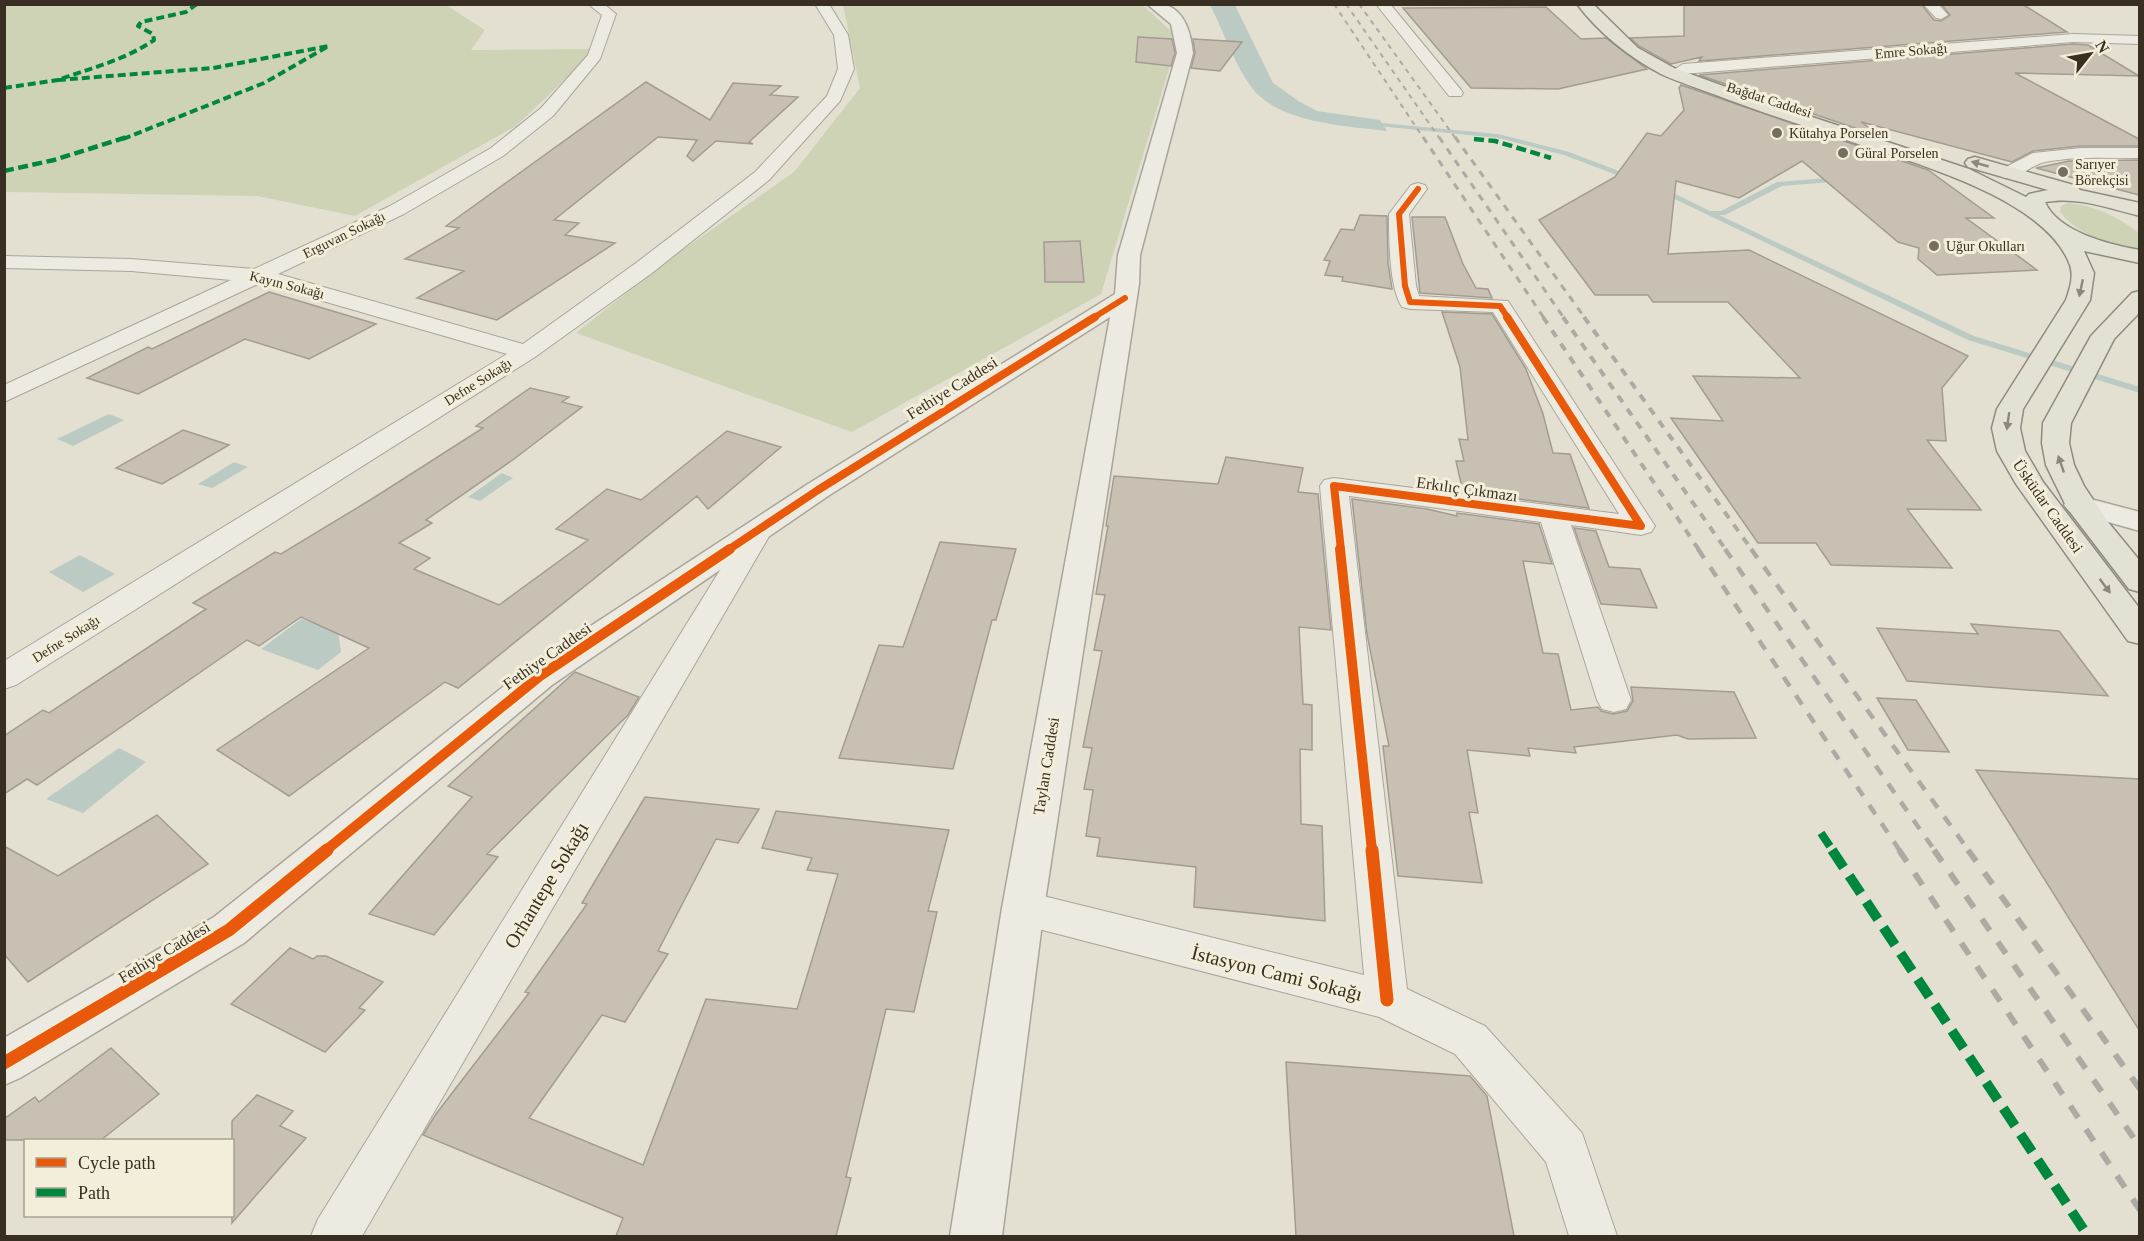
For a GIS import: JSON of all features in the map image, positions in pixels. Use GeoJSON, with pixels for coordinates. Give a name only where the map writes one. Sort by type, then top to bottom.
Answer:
{"type":"FeatureCollection","features":[{"type":"Feature","properties":{"kind":"main road","name":"Bağdat Caddesi"},"geometry":{"type":"LineString","coordinates":[[1584,4],[1632,51],[1668,71],[1761,106],[1962,173],[2015,199],[2046,221],[2089,246],[2139,257]]}},
{"type":"Feature","properties":{"kind":"main road","name":"Bağdat Caddesi"},"geometry":{"type":"LineString","coordinates":[[1599,4],[1647,48],[1683,69],[1736,90],[2096,198],[2139,220]]}},
{"type":"Feature","properties":{"kind":"main road","name":"Bağdat Caddesi"},"geometry":{"type":"LineString","coordinates":[[2034,370],[2078,300],[2083,271],[2075,253],[2034,204],[2036,198],[2052,195],[2096,198]]}},
{"type":"Feature","properties":{"kind":"main road"},"geometry":{"type":"LineString","coordinates":[[2096,198],[2139,210]]}},
{"type":"Feature","properties":{"kind":"main road","name":"Üsküdar Caddesi"},"geometry":{"type":"LineString","coordinates":[[2139,298],[2103,336],[2054,433],[2061,466],[2079,505],[2139,582]]}},
{"type":"Feature","properties":{"kind":"main road","name":"Üsküdar Caddesi"},"geometry":{"type":"LineString","coordinates":[[2034,370],[2010,409],[2006,428],[2011,451],[2030,484],[2139,633]]}},
{"type":"Feature","properties":{"kind":"street","name":"Erguvan Sokağı"},"geometry":{"type":"LineString","coordinates":[[4,394],[261,276],[397,210],[497,152],[547,112],[595,56],[609,14],[594,4]]}},
{"type":"Feature","properties":{"kind":"street","name":"Defne Sokağı"},"geometry":{"type":"LineString","coordinates":[[4,677],[526,352],[644,268],[762,176],[834,98],[846,69],[841,35],[822,4]]}},
{"type":"Feature","properties":{"kind":"street"},"geometry":{"type":"LineString","coordinates":[[1125,298],[1129,255],[1185,53],[1183,29],[1174,16],[1154,4]]}},
{"type":"Feature","properties":{"kind":"street"},"geometry":{"type":"LineString","coordinates":[[1382,4],[1455,93]]}},
{"type":"Feature","properties":{"kind":"street"},"geometry":{"type":"LineString","coordinates":[[1929,4],[1941,15]]}},
{"type":"Feature","properties":{"kind":"street","name":"Emre Sokağı"},"geometry":{"type":"LineString","coordinates":[[1683,69],[2073,38],[2139,40]]}},
{"type":"Feature","properties":{"kind":"street"},"geometry":{"type":"LineString","coordinates":[[2009,172],[2039,157],[2080,153],[2139,153]]}},
{"type":"Feature","properties":{"kind":"street","name":"Erkılıç Çıkmazı"},"geometry":{"type":"LineString","coordinates":[[1387,1000],[1334,486],[1641,526],[1500,306],[1410,302],[1402,263],[1399,214],[1418,189]]}},
{"type":"Feature","properties":{"kind":"street","name":"Kayın Sokağı"},"geometry":{"type":"LineString","coordinates":[[4,262],[131,265],[261,276],[526,352]]}},
{"type":"Feature","properties":{"kind":"street","name":"Fethiye Caddesi"},"geometry":{"type":"LineString","coordinates":[[4,1063],[229,930],[540,676],[757,533],[818,490],[1125,298]]}},
{"type":"Feature","properties":{"kind":"street","name":"Taylan Caddesi"},"geometry":{"type":"LineString","coordinates":[[976,1236],[1023,908],[1125,298]]}},
{"type":"Feature","properties":{"kind":"street"},"geometry":{"type":"LineString","coordinates":[[2079,505],[2139,522]]}},
{"type":"Feature","properties":{"kind":"street"},"geometry":{"type":"LineString","coordinates":[[1553,516],[1614,700]]}},
{"type":"Feature","properties":{"kind":"street","name":"Orhantepe Sokağı"},"geometry":{"type":"LineString","coordinates":[[335,1236],[757,533]]}},
{"type":"Feature","properties":{"kind":"street","name":"İstasyon Cami Sokağı"},"geometry":{"type":"LineString","coordinates":[[1023,908],[1387,1000],[1470,1040],[1565,1149],[1593,1236]]}},
{"type":"Feature","properties":{"kind":"green space"},"geometry":{"type":"Polygon","coordinates":[[[5,5],[446,5],[485,30],[471,50],[597,49],[516,126],[355,216],[257,196],[5,192],[5,5]]]}},
{"type":"Feature","properties":{"kind":"green space"},"geometry":{"type":"Polygon","coordinates":[[[843,5],[1138,5],[1144,6],[1172,32],[1175,49],[1101,294],[852,432],[576,333],[664,263],[794,172],[860,88],[843,5]]]}},
{"type":"Feature","properties":{"kind":"green space"},"geometry":{"type":"Polygon","coordinates":[[[2067,203],[2097,209],[2123,222],[2139,233],[2139,249],[2107,243],[2076,227],[2060,212],[2061,206],[2067,203]]]}},
{"type":"Feature","properties":{"kind":"shaded area"},"geometry":{"type":"Polygon","coordinates":[[[1210,5],[1235,5],[1273,83],[1317,111],[1380,120],[1387,131],[1315,121],[1279,109],[1264,100],[1252,88],[1240,69],[1210,5]]]}},
{"type":"Feature","properties":{"kind":"shaded area"},"geometry":{"type":"Polygon","coordinates":[[[109,414],[124,420],[73,446],[57,439],[109,414]]]}},
{"type":"Feature","properties":{"kind":"shaded area"},"geometry":{"type":"Polygon","coordinates":[[[234,462],[248,467],[212,488],[198,484],[234,462]]]}},
{"type":"Feature","properties":{"kind":"shaded area"},"geometry":{"type":"Polygon","coordinates":[[[502,473],[513,478],[480,501],[468,497],[502,473]]]}},
{"type":"Feature","properties":{"kind":"shaded area"},"geometry":{"type":"Polygon","coordinates":[[[80,555],[115,574],[83,592],[49,572],[80,555]]]}},
{"type":"Feature","properties":{"kind":"shaded area"},"geometry":{"type":"Polygon","coordinates":[[[301,619],[338,632],[341,652],[318,670],[261,649],[301,619]]]}},
{"type":"Feature","properties":{"kind":"shaded area"},"geometry":{"type":"Polygon","coordinates":[[[119,748],[146,762],[83,813],[46,799],[119,748]]]}},
{"type":"Feature","properties":{"kind":"building"},"geometry":{"type":"Polygon","coordinates":[[[1684,4],[1921,4],[1934,20],[1941,21],[1950,15],[1941,4],[2022,4],[2067,32],[1699,61],[1702,57],[1671,64],[1639,46],[1630,38],[1684,36],[1684,4]]]}},
{"type":"Feature","properties":{"kind":"building"},"geometry":{"type":"Polygon","coordinates":[[[1546,7],[1581,39],[1606,38],[1647,69],[1558,89],[1471,88],[1403,8],[1546,7]]]}},
{"type":"Feature","properties":{"kind":"building"},"geometry":{"type":"Polygon","coordinates":[[[1138,37],[1172,39],[1175,53],[1171,66],[1136,62],[1138,37]]]}},
{"type":"Feature","properties":{"kind":"building"},"geometry":{"type":"Polygon","coordinates":[[[1193,39],[1242,42],[1220,71],[1191,68],[1195,53],[1193,39]]]}},
{"type":"Feature","properties":{"kind":"building"},"geometry":{"type":"Polygon","coordinates":[[[2073,44],[2088,45],[2139,76],[2015,73],[2139,139],[2139,146],[2081,146],[2033,151],[2012,162],[1861,122],[1884,138],[1699,75],[2073,44]]]}},
{"type":"Feature","properties":{"kind":"building"},"geometry":{"type":"Polygon","coordinates":[[[646,82],[710,120],[733,83],[781,86],[770,95],[798,97],[749,142],[753,144],[716,141],[693,161],[687,156],[697,140],[658,137],[554,220],[579,223],[565,235],[615,243],[497,320],[417,298],[464,271],[405,259],[459,228],[446,226],[646,82]]]}},
{"type":"Feature","properties":{"kind":"building"},"geometry":{"type":"Polygon","coordinates":[[[1681,85],[1928,170],[1994,218],[1966,218],[2037,270],[1937,275],[1918,259],[1919,248],[1898,242],[1802,161],[1739,198],[1676,181],[1668,254],[1749,250],[1968,356],[1942,388],[1946,441],[1927,440],[1981,510],[1907,509],[1952,568],[1831,565],[1816,543],[1758,543],[1671,418],[1723,421],[1693,376],[1800,378],[1728,302],[1653,302],[1648,295],[1595,295],[1539,220],[1615,177],[1647,133],[1661,136],[1684,110],[1679,88],[1681,85]]]}},
{"type":"Feature","properties":{"kind":"building"},"geometry":{"type":"Polygon","coordinates":[[[2139,160],[2139,195],[2036,168],[2069,161],[2139,160]]]}},
{"type":"Feature","properties":{"kind":"building"},"geometry":{"type":"Polygon","coordinates":[[[1360,215],[1387,216],[1388,263],[1392,289],[1342,281],[1343,277],[1325,275],[1330,261],[1324,260],[1341,229],[1354,230],[1360,215]]]}},
{"type":"Feature","properties":{"kind":"building"},"geometry":{"type":"Polygon","coordinates":[[[1412,217],[1445,217],[1463,264],[1476,288],[1488,289],[1492,298],[1420,293],[1412,217]]]}},
{"type":"Feature","properties":{"kind":"building"},"geometry":{"type":"Polygon","coordinates":[[[1080,241],[1084,282],[1045,282],[1044,242],[1080,241]]]}},
{"type":"Feature","properties":{"kind":"building"},"geometry":{"type":"Polygon","coordinates":[[[269,292],[376,324],[309,359],[245,339],[138,394],[87,378],[148,347],[152,349],[269,292]]]}},
{"type":"Feature","properties":{"kind":"building"},"geometry":{"type":"Polygon","coordinates":[[[1442,312],[1492,314],[1526,369],[1543,414],[1553,453],[1570,454],[1589,508],[1463,492],[1456,461],[1464,461],[1459,439],[1468,440],[1460,367],[1442,312]]]}},
{"type":"Feature","properties":{"kind":"building"},"geometry":{"type":"Polygon","coordinates":[[[530,388],[569,397],[562,402],[582,407],[514,459],[426,520],[432,523],[399,543],[430,558],[414,569],[499,605],[588,540],[556,529],[607,489],[641,500],[727,431],[781,447],[708,509],[697,496],[458,688],[445,682],[289,796],[217,750],[369,648],[301,617],[259,646],[247,640],[37,785],[27,779],[4,794],[4,736],[43,710],[49,713],[206,609],[193,603],[275,552],[281,554],[483,428],[476,426],[530,388]]]}},
{"type":"Feature","properties":{"kind":"building"},"geometry":{"type":"Polygon","coordinates":[[[183,430],[229,445],[162,484],[116,468],[183,430]]]}},
{"type":"Feature","properties":{"kind":"building"},"geometry":{"type":"Polygon","coordinates":[[[1226,457],[1303,468],[1298,492],[1318,494],[1331,630],[1299,627],[1303,704],[1312,705],[1312,750],[1300,749],[1301,824],[1322,826],[1325,921],[1194,907],[1196,867],[1097,856],[1100,838],[1086,836],[1093,790],[1084,789],[1092,748],[1083,747],[1102,651],[1094,650],[1105,595],[1096,594],[1114,476],[1218,484],[1226,457]]]}},
{"type":"Feature","properties":{"kind":"building"},"geometry":{"type":"Polygon","coordinates":[[[1352,499],[1427,509],[1457,516],[1457,513],[1539,524],[1552,564],[1523,561],[1543,653],[1558,654],[1571,710],[1598,707],[1601,711],[1613,714],[1627,711],[1633,701],[1631,687],[1734,692],[1756,738],[1688,739],[1677,735],[1574,747],[1576,753],[1528,748],[1530,756],[1467,750],[1478,813],[1469,812],[1482,883],[1398,876],[1383,746],[1389,746],[1367,634],[1352,499]]]}},
{"type":"Feature","properties":{"kind":"building"},"geometry":{"type":"Polygon","coordinates":[[[1574,528],[1596,531],[1609,567],[1640,569],[1657,608],[1601,604],[1574,528]]]}},
{"type":"Feature","properties":{"kind":"building"},"geometry":{"type":"Polygon","coordinates":[[[940,542],[1016,549],[996,620],[992,620],[953,769],[839,758],[879,645],[903,647],[940,542]]]}},
{"type":"Feature","properties":{"kind":"building"},"geometry":{"type":"Polygon","coordinates":[[[1971,624],[2059,631],[2108,696],[1907,681],[1877,628],[1978,634],[1971,624]]]}},
{"type":"Feature","properties":{"kind":"building"},"geometry":{"type":"Polygon","coordinates":[[[575,672],[639,697],[628,715],[487,854],[498,857],[434,935],[369,914],[472,797],[448,786],[575,672]]]}},
{"type":"Feature","properties":{"kind":"building"},"geometry":{"type":"Polygon","coordinates":[[[1877,698],[1916,700],[1949,752],[1908,750],[1877,698]]]}},
{"type":"Feature","properties":{"kind":"building"},"geometry":{"type":"Polygon","coordinates":[[[1976,770],[2139,779],[2139,1030],[1976,770]]]}},
{"type":"Feature","properties":{"kind":"building"},"geometry":{"type":"Polygon","coordinates":[[[645,797],[759,809],[738,843],[716,839],[658,951],[668,954],[625,1022],[602,1015],[529,1118],[643,1165],[706,999],[797,1009],[838,874],[807,870],[812,858],[762,848],[776,811],[949,830],[928,911],[937,912],[914,1012],[886,1009],[846,1177],[851,1178],[836,1236],[616,1236],[623,1218],[423,1135],[436,1114],[529,993],[525,992],[587,904],[582,903],[645,797]]]}},
{"type":"Feature","properties":{"kind":"building"},"geometry":{"type":"Polygon","coordinates":[[[157,815],[208,864],[28,982],[4,954],[4,846],[58,876],[157,815]]]}},
{"type":"Feature","properties":{"kind":"building"},"geometry":{"type":"Polygon","coordinates":[[[290,948],[313,959],[317,956],[326,956],[383,982],[359,1008],[365,1010],[325,1052],[231,1004],[290,948]]]}},
{"type":"Feature","properties":{"kind":"building"},"geometry":{"type":"Polygon","coordinates":[[[111,1048],[159,1094],[102,1139],[4,1140],[4,1119],[35,1097],[39,1102],[111,1048]]]}},
{"type":"Feature","properties":{"kind":"building"},"geometry":{"type":"Polygon","coordinates":[[[1286,1062],[1470,1076],[1487,1096],[1514,1236],[1296,1236],[1286,1062]]]}},
{"type":"Feature","properties":{"kind":"building"},"geometry":{"type":"Polygon","coordinates":[[[257,1095],[293,1111],[280,1126],[306,1138],[232,1223],[232,1217],[234,1217],[234,1139],[232,1139],[232,1121],[257,1095]]]}},
{"type":"Feature","properties":{"kind":"waterway"},"geometry":{"type":"LineString","coordinates":[[1370,124],[1498,136],[1566,154],[1633,178]]}},
{"type":"Feature","properties":{"kind":"waterway"},"geometry":{"type":"LineString","coordinates":[[1709,213],[1722,213],[1780,184],[1841,179]]}},
{"type":"Feature","properties":{"kind":"waterway"},"geometry":{"type":"LineString","coordinates":[[1660,190],[1971,338],[2140,390]]}},
{"type":"Feature","properties":{"kind":"railway"},"geometry":{"type":"LineString","coordinates":[[1334,4],[1424,139]]}},
{"type":"Feature","properties":{"kind":"railway"},"geometry":{"type":"LineString","coordinates":[[1346,4],[1440,139]]}},
{"type":"Feature","properties":{"kind":"railway"},"geometry":{"type":"LineString","coordinates":[[1359,4],[1456,139]]}},
{"type":"Feature","properties":{"kind":"railway"},"geometry":{"type":"LineString","coordinates":[[1423,137],[1544,318]]}},
{"type":"Feature","properties":{"kind":"railway"},"geometry":{"type":"LineString","coordinates":[[1439,137],[1564,318]]}},
{"type":"Feature","properties":{"kind":"railway"},"geometry":{"type":"LineString","coordinates":[[1455,137],[1585,318]]}},
{"type":"Feature","properties":{"kind":"railway"},"geometry":{"type":"LineString","coordinates":[[1543,317],[1699,550]]}},
{"type":"Feature","properties":{"kind":"railway"},"geometry":{"type":"LineString","coordinates":[[1563,317],[1726,550]]}},
{"type":"Feature","properties":{"kind":"railway"},"geometry":{"type":"LineString","coordinates":[[1584,317],[1752,550]]}},
{"type":"Feature","properties":{"kind":"railway"},"geometry":{"type":"LineString","coordinates":[[1698,549],[1900,851]]}},
{"type":"Feature","properties":{"kind":"railway"},"geometry":{"type":"LineString","coordinates":[[1725,549],[1935,851]]}},
{"type":"Feature","properties":{"kind":"railway"},"geometry":{"type":"LineString","coordinates":[[1751,549],[1969,851]]}},
{"type":"Feature","properties":{"kind":"railway"},"geometry":{"type":"LineString","coordinates":[[1899,850],[2140,1210]]}},
{"type":"Feature","properties":{"kind":"railway"},"geometry":{"type":"LineString","coordinates":[[1934,850],[2140,1147]]}},
{"type":"Feature","properties":{"kind":"railway"},"geometry":{"type":"LineString","coordinates":[[1968,850],[2140,1089]]}},
{"type":"Feature","properties":{"kind":"marked path"},"geometry":{"type":"LineString","coordinates":[[197,4],[186,12],[141,22],[138,26],[153,34],[154,40],[143,47],[120,59],[58,80],[213,68],[329,46]]}},
{"type":"Feature","properties":{"kind":"marked path"},"geometry":{"type":"LineString","coordinates":[[4,171],[78,154],[149,129],[264,83],[296,67],[327,47]]}},
{"type":"Feature","properties":{"kind":"marked path"},"geometry":{"type":"LineString","coordinates":[[4,88],[58,80]]}},
{"type":"Feature","properties":{"kind":"marked path"},"geometry":{"type":"LineString","coordinates":[[1474,139],[1495,141],[1551,158]]}},
{"type":"Feature","properties":{"kind":"marked path"},"geometry":{"type":"LineString","coordinates":[[1821,833],[2088,1236]]}},
{"type":"Feature","properties":{"kind":"cycle path"},"geometry":{"type":"LineString","coordinates":[[1387,1000],[1334,486],[1641,526],[1500,306],[1410,302],[1405,286],[1399,214],[1418,189]]}},
{"type":"Feature","properties":{"kind":"cycle path"},"geometry":{"type":"LineString","coordinates":[[4,1063],[229,930],[540,676],[818,490],[1125,298]]}},
{"type":"Feature","properties":{"kind":"place","name":"Kütahya Porselen"},"geometry":{"type":"Point","coordinates":[1777,133]}},
{"type":"Feature","properties":{"kind":"place","name":"Güral Porselen"},"geometry":{"type":"Point","coordinates":[1843,153]}},
{"type":"Feature","properties":{"kind":"place","name":"Sarıyer Börekçisi"},"geometry":{"type":"Point","coordinates":[2063,172]}},
{"type":"Feature","properties":{"kind":"place","name":"Uğur Okulları"},"geometry":{"type":"Point","coordinates":[1934,246]}}]}
